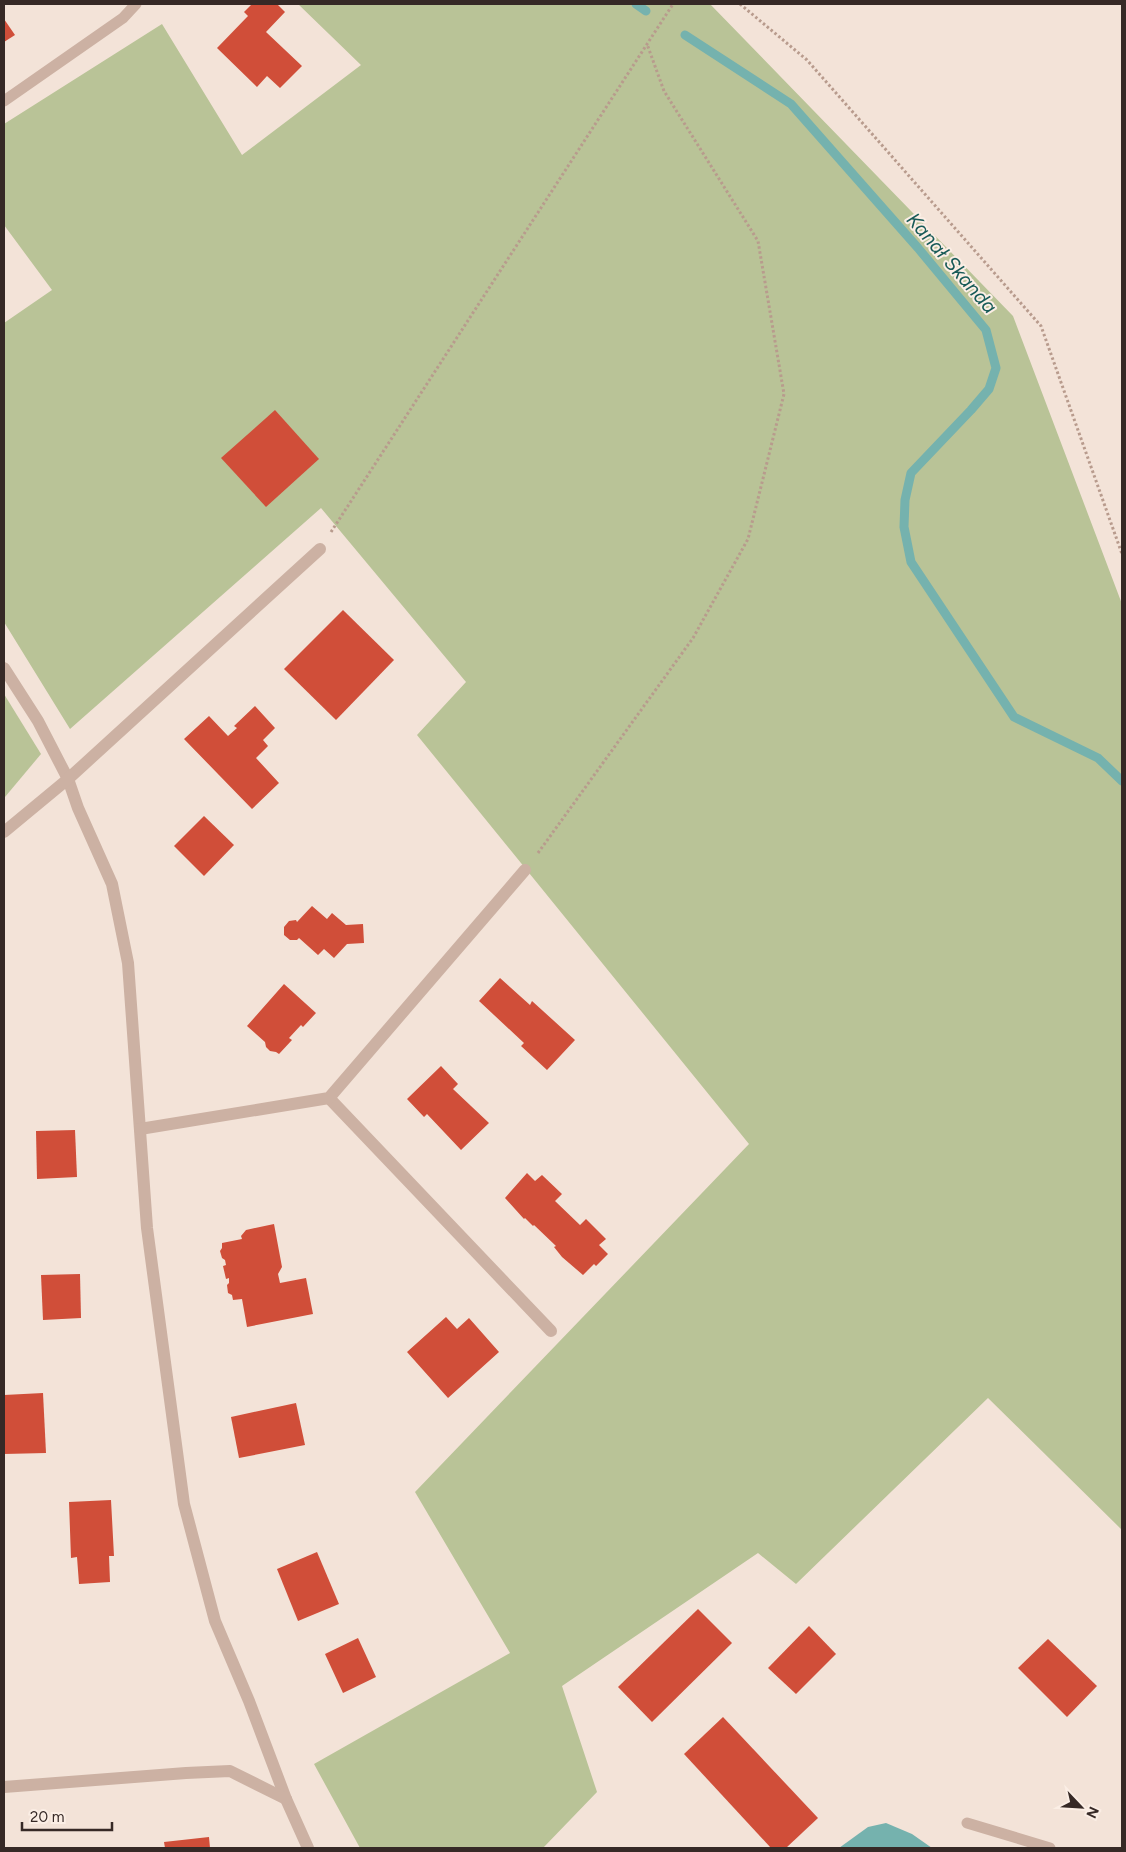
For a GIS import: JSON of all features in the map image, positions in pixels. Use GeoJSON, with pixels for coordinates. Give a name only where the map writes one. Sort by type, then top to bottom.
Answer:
{"type":"FeatureCollection","features":[{"type":"Feature","properties":{"kind":"street"},"geometry":{"type":"LineString","coordinates":[[4,832],[68,779],[320,549]]}},
{"type":"Feature","properties":{"kind":"street"},"geometry":{"type":"LineString","coordinates":[[4,668],[38,722],[68,779],[78,808],[112,884],[128,963],[147,1228],[184,1504],[215,1621],[249,1701],[286,1799],[308,1848]]}},
{"type":"Feature","properties":{"kind":"street"},"geometry":{"type":"LineString","coordinates":[[140,1128],[329,1098],[525,870]]}},
{"type":"Feature","properties":{"kind":"street"},"geometry":{"type":"LineString","coordinates":[[329,1098],[551,1331]]}},
{"type":"Feature","properties":{"kind":"street"},"geometry":{"type":"LineString","coordinates":[[4,1787],[230,1771],[286,1799]]}},
{"type":"Feature","properties":{"kind":"lane"},"geometry":{"type":"LineString","coordinates":[[4,100],[123,18],[136,4]]}},
{"type":"Feature","properties":{"kind":"lane"},"geometry":{"type":"LineString","coordinates":[[967,1823],[1050,1848]]}},
{"type":"Feature","properties":{"kind":"path"},"geometry":{"type":"LineString","coordinates":[[320,549],[673,4]]}},
{"type":"Feature","properties":{"kind":"path"},"geometry":{"type":"LineString","coordinates":[[740,4],[807,60],[1040,326],[1122,554]]}},
{"type":"Feature","properties":{"kind":"path"},"geometry":{"type":"LineString","coordinates":[[525,870],[692,638],[748,539],[784,394],[758,241],[664,91],[647,44]]}},
{"type":"Feature","properties":{"kind":"green space"},"geometry":{"type":"Polygon","coordinates":[[[298,4],[710,4],[1013,316],[1122,604],[1122,1530],[988,1398],[796,1584],[758,1553],[562,1686],[597,1792],[543,1848],[360,1848],[314,1764],[510,1653],[415,1492],[749,1144],[417,735],[466,682],[321,508],[70,729],[4,622],[4,323],[52,290],[4,225],[4,124],[162,24],[242,155],[361,65],[298,4]]]}},
{"type":"Feature","properties":{"kind":"green space"},"geometry":{"type":"Polygon","coordinates":[[[4,694],[41,754],[5,797],[4,796],[4,694]]]}},
{"type":"Feature","properties":{"kind":"water"},"geometry":{"type":"Polygon","coordinates":[[[886,1823],[912,1834],[932,1848],[839,1848],[868,1827],[886,1823]]]}},
{"type":"Feature","properties":{"kind":"building"},"geometry":{"type":"Polygon","coordinates":[[[252,4],[277,4],[285,12],[266,32],[302,66],[280,88],[267,76],[257,87],[217,48],[248,16],[244,12],[252,4]]]}},
{"type":"Feature","properties":{"kind":"building"},"geometry":{"type":"Polygon","coordinates":[[[4,19],[15,35],[4,42],[4,19]]]}},
{"type":"Feature","properties":{"kind":"building"},"geometry":{"type":"Polygon","coordinates":[[[275,410],[319,459],[266,507],[221,458],[275,410]]]}},
{"type":"Feature","properties":{"kind":"building"},"geometry":{"type":"Polygon","coordinates":[[[343,610],[394,660],[336,720],[284,669],[343,610]]]}},
{"type":"Feature","properties":{"kind":"building"},"geometry":{"type":"Polygon","coordinates":[[[255,706],[275,728],[263,740],[268,746],[256,758],[279,783],[252,809],[184,739],[209,716],[228,736],[237,728],[234,726],[255,706]]]}},
{"type":"Feature","properties":{"kind":"building"},"geometry":{"type":"Polygon","coordinates":[[[204,816],[234,845],[204,876],[174,846],[204,816]]]}},
{"type":"Feature","properties":{"kind":"building"},"geometry":{"type":"Polygon","coordinates":[[[312,906],[327,919],[332,913],[346,925],[363,924],[364,943],[347,944],[334,958],[324,949],[318,955],[299,938],[297,940],[290,940],[284,935],[284,927],[289,921],[296,920],[297,922],[312,906]]]}},
{"type":"Feature","properties":{"kind":"building"},"geometry":{"type":"Polygon","coordinates":[[[500,978],[530,1005],[532,1001],[575,1040],[547,1070],[521,1046],[524,1043],[479,1001],[500,978]]]}},
{"type":"Feature","properties":{"kind":"building"},"geometry":{"type":"Polygon","coordinates":[[[284,984],[316,1013],[289,1038],[292,1040],[279,1054],[270,1051],[266,1047],[265,1042],[247,1026],[284,984]]]}},
{"type":"Feature","properties":{"kind":"building"},"geometry":{"type":"Polygon","coordinates":[[[441,1066],[458,1084],[453,1089],[489,1123],[461,1150],[427,1114],[424,1117],[407,1099],[441,1066]]]}},
{"type":"Feature","properties":{"kind":"building"},"geometry":{"type":"Polygon","coordinates":[[[75,1130],[77,1177],[37,1179],[36,1131],[75,1130]]]}},
{"type":"Feature","properties":{"kind":"building"},"geometry":{"type":"Polygon","coordinates":[[[527,1173],[535,1181],[542,1175],[562,1194],[555,1201],[580,1225],[586,1219],[606,1239],[599,1245],[608,1254],[583,1275],[562,1257],[554,1247],[556,1246],[534,1225],[524,1219],[505,1198],[527,1173]]]}},
{"type":"Feature","properties":{"kind":"building"},"geometry":{"type":"Polygon","coordinates":[[[274,1224],[282,1267],[278,1274],[280,1283],[306,1278],[313,1314],[247,1327],[242,1299],[233,1300],[232,1295],[228,1293],[227,1285],[229,1278],[226,1279],[223,1266],[226,1265],[225,1260],[222,1258],[220,1251],[222,1243],[242,1239],[241,1236],[246,1230],[274,1224]]]}},
{"type":"Feature","properties":{"kind":"building"},"geometry":{"type":"Polygon","coordinates":[[[80,1274],[81,1318],[43,1320],[41,1275],[80,1274]]]}},
{"type":"Feature","properties":{"kind":"building"},"geometry":{"type":"Polygon","coordinates":[[[446,1317],[457,1329],[469,1318],[499,1352],[448,1398],[407,1352],[446,1317]]]}},
{"type":"Feature","properties":{"kind":"building"},"geometry":{"type":"Polygon","coordinates":[[[43,1393],[46,1453],[4,1454],[4,1395],[43,1393]]]}},
{"type":"Feature","properties":{"kind":"building"},"geometry":{"type":"Polygon","coordinates":[[[296,1403],[305,1445],[239,1458],[231,1417],[296,1403]]]}},
{"type":"Feature","properties":{"kind":"building"},"geometry":{"type":"Polygon","coordinates":[[[111,1500],[114,1556],[109,1556],[110,1582],[79,1584],[77,1557],[71,1558],[69,1502],[111,1500]]]}},
{"type":"Feature","properties":{"kind":"building"},"geometry":{"type":"Polygon","coordinates":[[[317,1552],[339,1604],[298,1621],[277,1569],[317,1552]]]}},
{"type":"Feature","properties":{"kind":"building"},"geometry":{"type":"Polygon","coordinates":[[[698,1609],[732,1643],[652,1722],[618,1687],[698,1609]]]}},
{"type":"Feature","properties":{"kind":"building"},"geometry":{"type":"Polygon","coordinates":[[[809,1626],[836,1654],[796,1694],[768,1668],[809,1626]]]}},
{"type":"Feature","properties":{"kind":"building"},"geometry":{"type":"Polygon","coordinates":[[[358,1638],[376,1677],[343,1693],[325,1654],[358,1638]]]}},
{"type":"Feature","properties":{"kind":"building"},"geometry":{"type":"Polygon","coordinates":[[[1048,1639],[1097,1686],[1067,1717],[1018,1668],[1048,1639]]]}},
{"type":"Feature","properties":{"kind":"building"},"geometry":{"type":"Polygon","coordinates":[[[723,1717],[818,1818],[786,1848],[771,1848],[684,1754],[723,1717]]]}},
{"type":"Feature","properties":{"kind":"building"},"geometry":{"type":"Polygon","coordinates":[[[209,1837],[210,1848],[165,1848],[164,1842],[209,1837]]]}},
{"type":"Feature","properties":{"kind":"waterway","name":"Kanał Skanda"},"geometry":{"type":"LineString","coordinates":[[636,4],[646,11]]}},
{"type":"Feature","properties":{"kind":"waterway","name":"Kanał Skanda"},"geometry":{"type":"LineString","coordinates":[[685,35],[791,104],[918,248],[986,330],[996,368],[989,389],[911,473],[905,500],[904,527],[911,562],[1014,717],[1098,758],[1122,781]]}}]}
